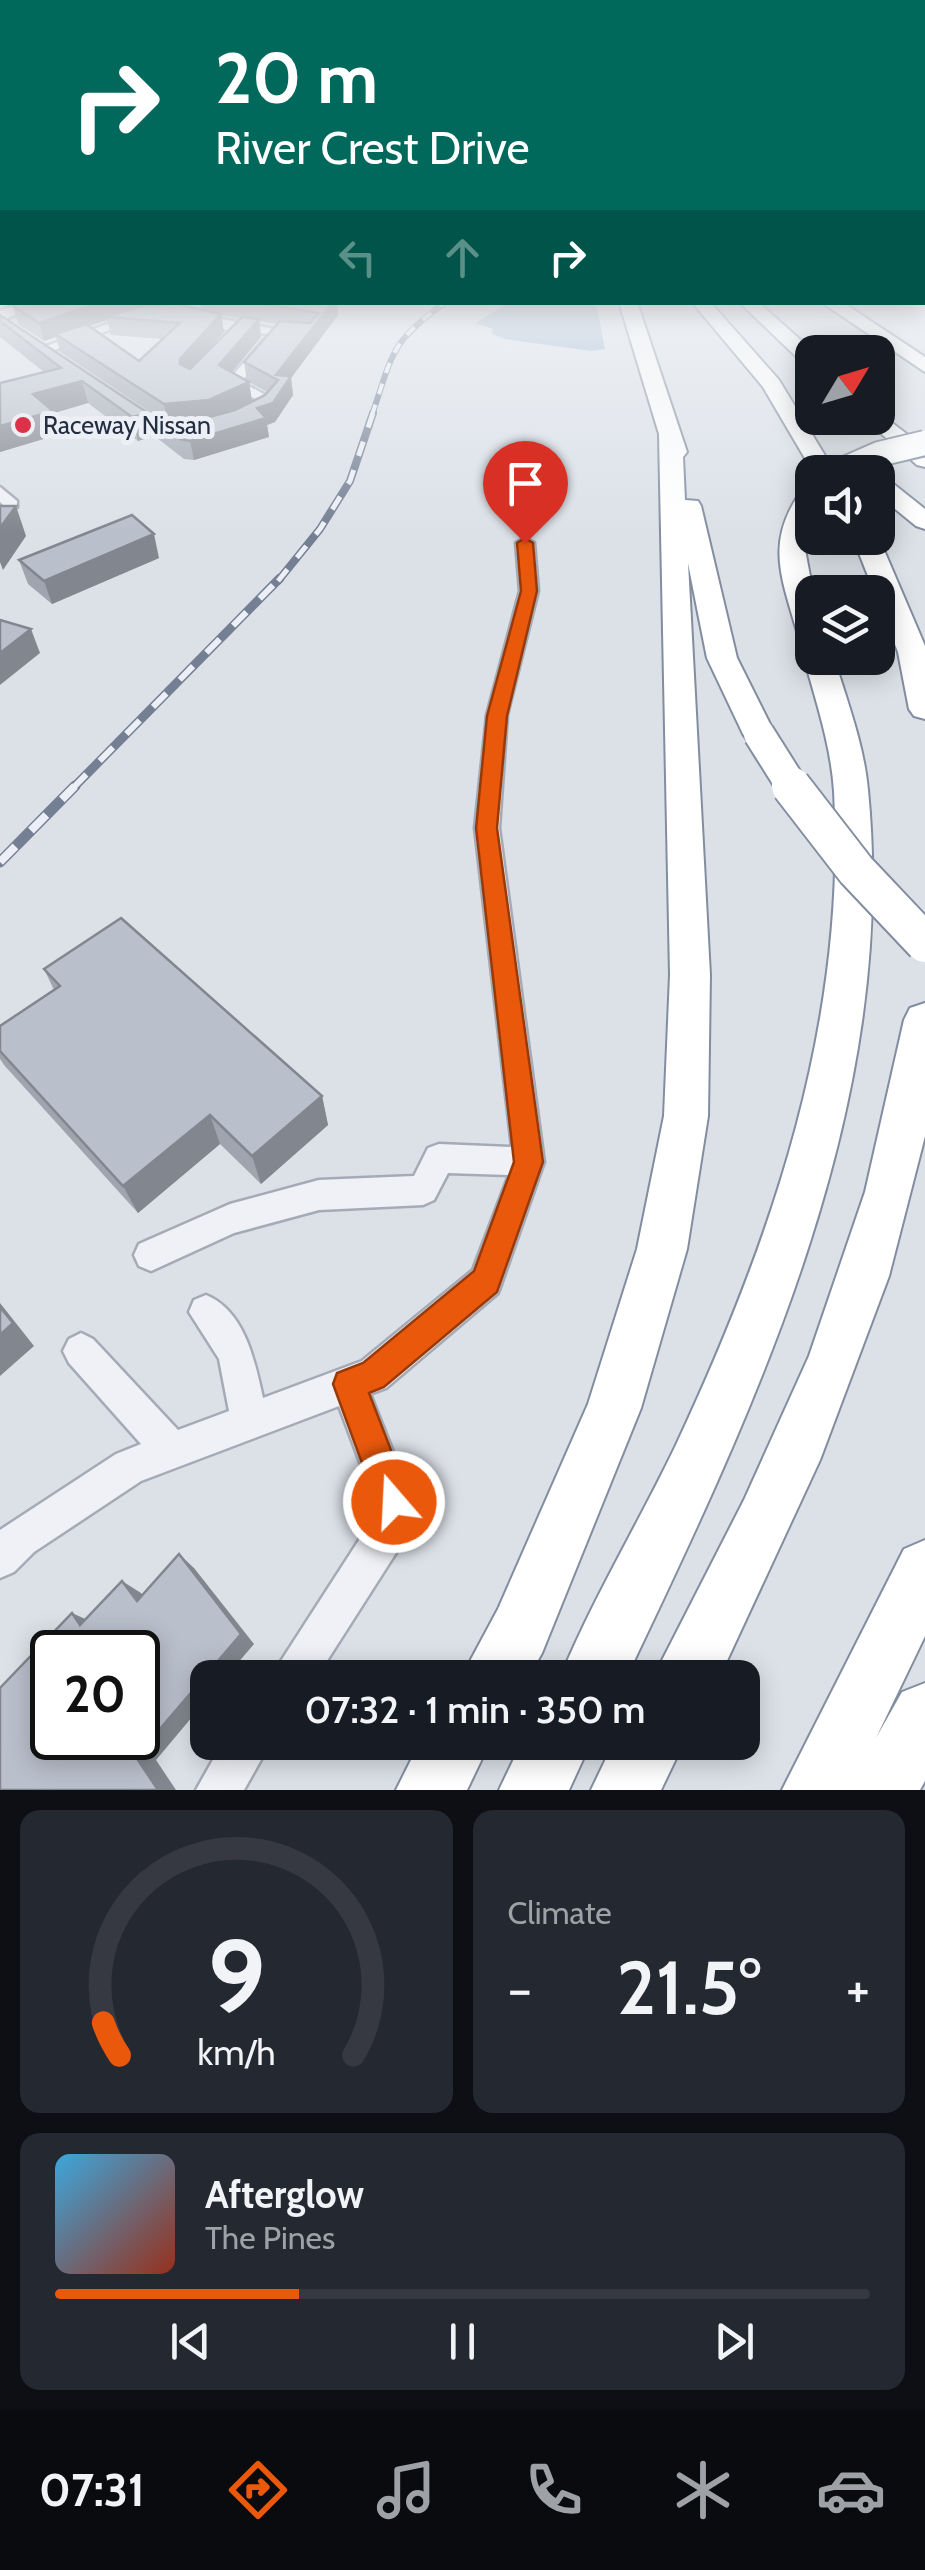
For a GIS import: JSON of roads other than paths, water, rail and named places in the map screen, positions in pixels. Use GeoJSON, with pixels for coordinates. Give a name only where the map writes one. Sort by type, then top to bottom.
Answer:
{"type":"FeatureCollection","features":[{"type":"Feature","properties":{"kind":"highway"},"geometry":{"type":"LineString","coordinates":[[650,367],[670,427],[722,658],[759,734],[807,811],[836,848],[925,943]]}},
{"type":"Feature","properties":{"kind":"highway"},"geometry":{"type":"LineString","coordinates":[[757,367],[847,455]]}},
{"type":"Feature","properties":{"kind":"highway"},"geometry":{"type":"LineString","coordinates":[[897,367],[925,386]]}},
{"type":"Feature","properties":{"kind":"highway"},"geometry":{"type":"LineString","coordinates":[[772,384],[811,455]]}},
{"type":"Feature","properties":{"kind":"highway"},"geometry":{"type":"LineString","coordinates":[[895,415],[925,430]]}},
{"type":"Feature","properties":{"kind":"highway"},"geometry":{"type":"LineString","coordinates":[[895,424],[925,460]]}},
{"type":"Feature","properties":{"kind":"highway"},"geometry":{"type":"LineString","coordinates":[[504,1660],[520,1631],[614,1408],[662,1249],[686,1116],[690,974],[670,427]]}},
{"type":"Feature","properties":{"kind":"highway"},"geometry":{"type":"LineString","coordinates":[[877,455],[925,443]]}},
{"type":"Feature","properties":{"kind":"highway"},"geometry":{"type":"LineString","coordinates":[[895,496],[925,522]]}},
{"type":"Feature","properties":{"kind":"highway"},"geometry":{"type":"LineString","coordinates":[[795,517],[790,562],[795,579]]}},
{"type":"Feature","properties":{"kind":"highway"},"geometry":{"type":"LineString","coordinates":[[873,555],[912,652],[925,709]]}},
{"type":"Feature","properties":{"kind":"highway"},"geometry":{"type":"LineString","coordinates":[[601,1660],[673,1515],[750,1337],[821,1124],[842,1015],[854,904],[850,786],[823,675]]}},
{"type":"Feature","properties":{"kind":"highway"},"geometry":{"type":"LineString","coordinates":[[695,1660],[740,1575],[809,1422],[856,1299],[898,1161],[925,1020]]}},
{"type":"Feature","properties":{"kind":"highway"},"geometry":{"type":"LineString","coordinates":[[816,1790],[925,1570]]}},
{"type":"Feature","properties":{"kind":"highway"},"geometry":{"type":"LineString","coordinates":[[884,1790],[925,1715]]}},
{"type":"Feature","properties":{"kind":"highway"},"geometry":{"type":"LineString","coordinates":[[430,1790],[447,1760]]}},
{"type":"Feature","properties":{"kind":"highway"},"geometry":{"type":"LineString","coordinates":[[532,1790],[548,1760]]}},
{"type":"Feature","properties":{"kind":"highway"},"geometry":{"type":"LineString","coordinates":[[625,1790],[641,1760]]}},
{"type":"Feature","properties":{"kind":"street"},"geometry":{"type":"LineString","coordinates":[[241,418],[259,412],[270,401],[232,382],[246,367]]}},
{"type":"Feature","properties":{"kind":"street"},"geometry":{"type":"LineString","coordinates":[[0,1558],[20,1538],[129,1467],[373,1376],[486,1281],[528,1162],[486,828],[497,716],[529,591],[525,543]]}},
{"type":"Feature","properties":{"kind":"street"},"geometry":{"type":"LineString","coordinates":[[151,1254],[230,1219],[319,1195],[424,1190],[439,1158],[528,1162]]}},
{"type":"Feature","properties":{"kind":"street"},"geometry":{"type":"LineString","coordinates":[[206,1312],[235,1352],[249,1421]]}},
{"type":"Feature","properties":{"kind":"street"},"geometry":{"type":"LineString","coordinates":[[81,1351],[171,1450]]}},
{"type":"Feature","properties":{"kind":"street"},"geometry":{"type":"LineString","coordinates":[[303,1660],[387,1531],[394,1502],[349,1384]]}},
{"type":"Feature","properties":{"kind":"street"},"geometry":{"type":"LineString","coordinates":[[218,1790],[237,1760]]}},
{"type":"Feature","properties":{"kind":"railway"},"geometry":{"type":"LineString","coordinates":[[372,415],[389,367]]}},
{"type":"Feature","properties":{"kind":"railway"},"geometry":{"type":"LineString","coordinates":[[278,581],[320,529],[350,481],[373,413]]}},
{"type":"Feature","properties":{"kind":"railway"},"geometry":{"type":"LineString","coordinates":[[73,788],[280,578]]}},
{"type":"Feature","properties":{"kind":"railway"},"geometry":{"type":"LineString","coordinates":[[0,862],[75,786]]}},
{"type":"Feature","properties":{"kind":"place","name":"Raceway Nissan"},"geometry":{"type":"Point","coordinates":[23,425]}}]}
